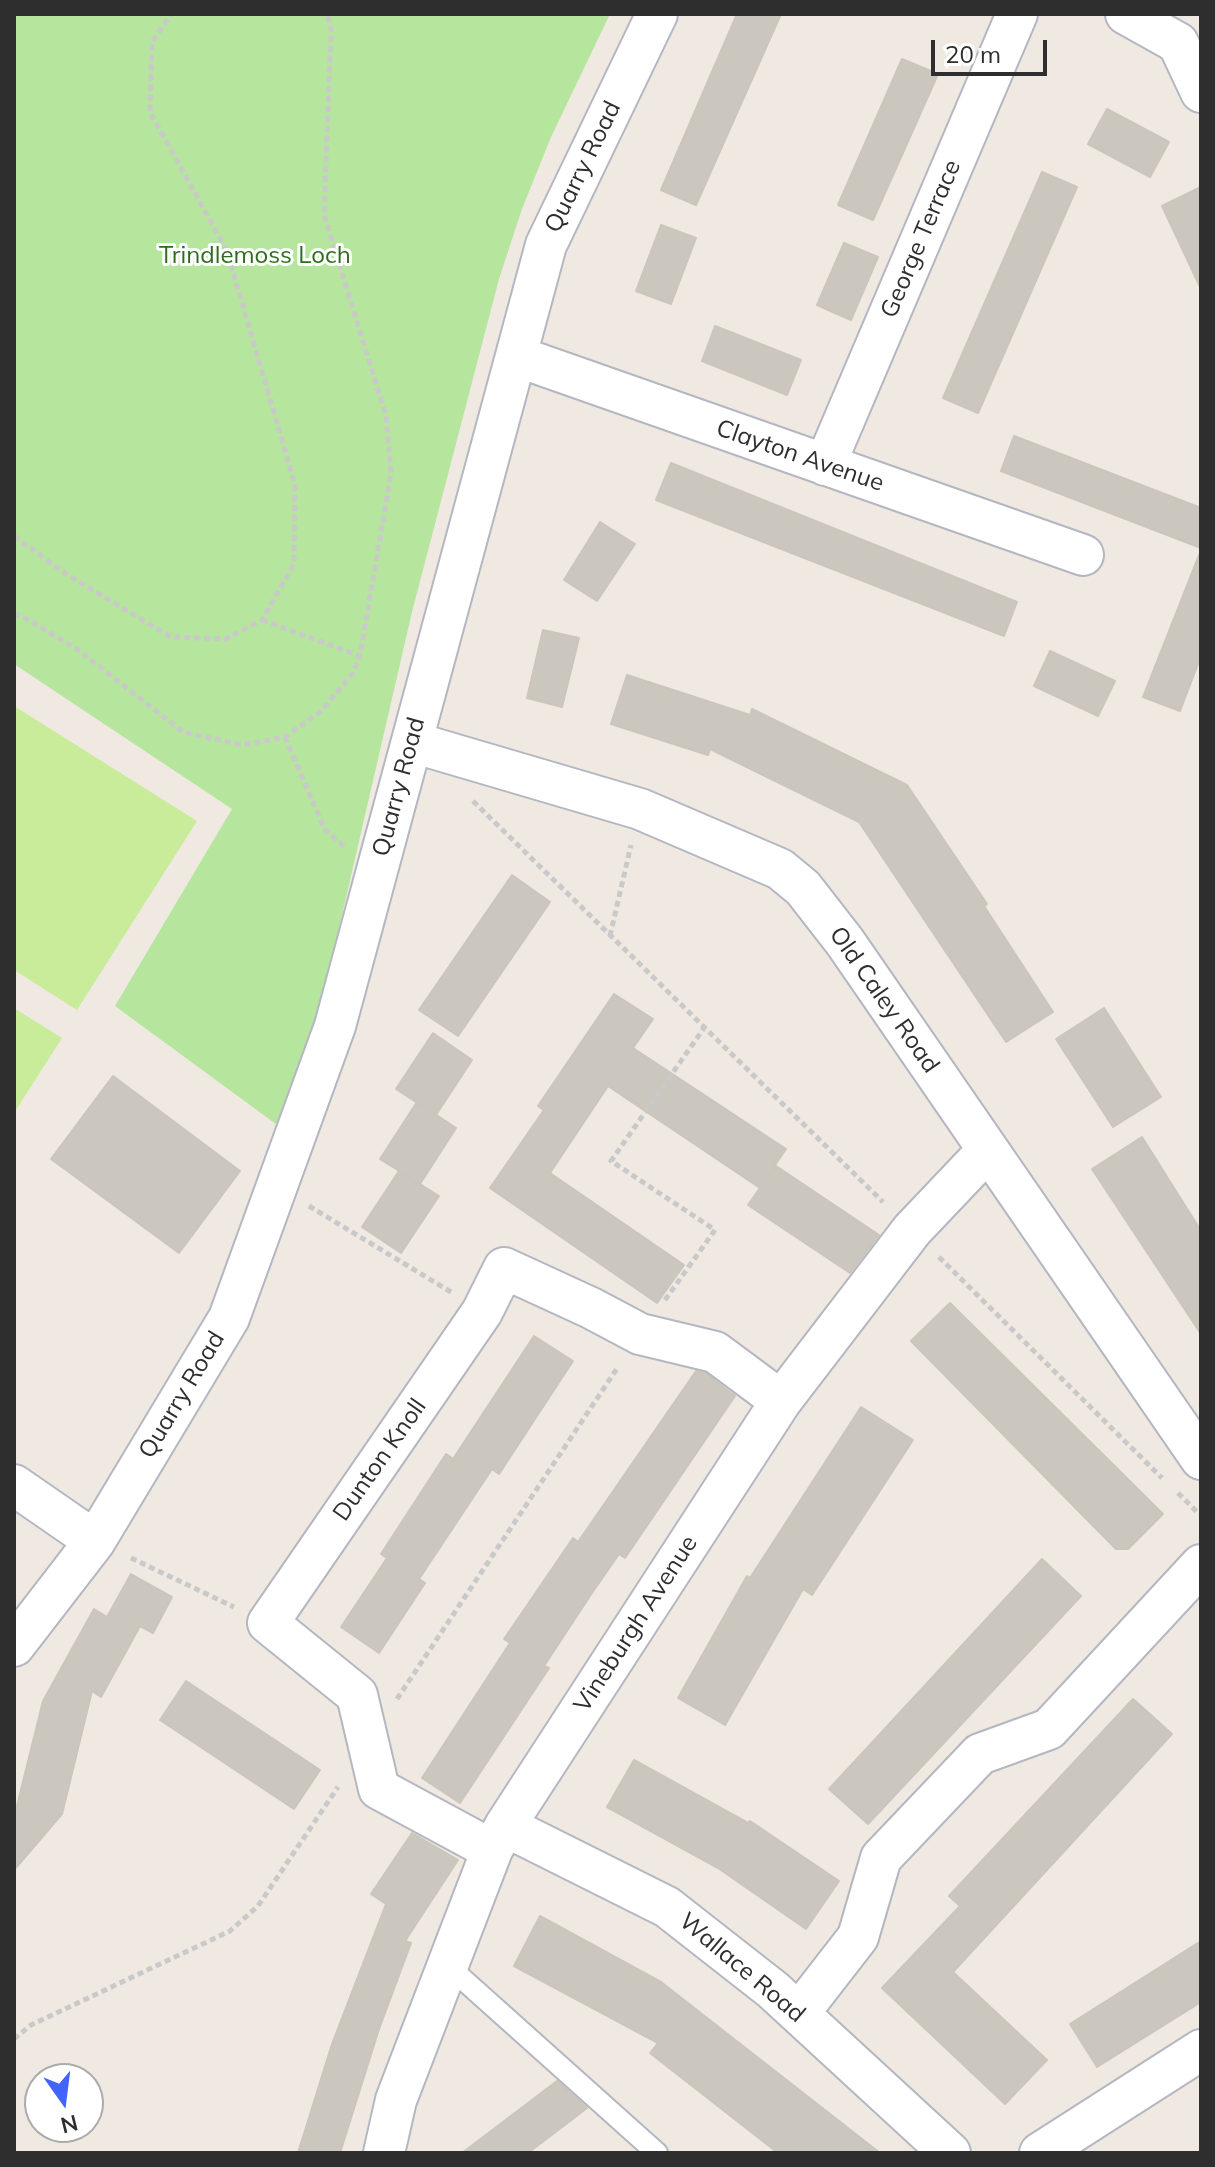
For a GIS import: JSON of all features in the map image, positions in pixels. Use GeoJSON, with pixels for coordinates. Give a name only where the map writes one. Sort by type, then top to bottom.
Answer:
{"type":"FeatureCollection","features":[{"type":"Feature","properties":{"kind":"street","name":"Quarry Road"},"geometry":{"type":"LineString","coordinates":[[14,1646],[95,1541],[229,1318],[335,1026],[546,245],[657,14]]}},
{"type":"Feature","properties":{"kind":"street","name":"George Terrace"},"geometry":{"type":"LineString","coordinates":[[825,465],[1017,14]]}},
{"type":"Feature","properties":{"kind":"street"},"geometry":{"type":"LineString","coordinates":[[1126,14],[1178,43],[1201,92]]}},
{"type":"Feature","properties":{"kind":"street","name":"Clayton Avenue"},"geometry":{"type":"LineString","coordinates":[[516,356],[1083,555]]}},
{"type":"Feature","properties":{"kind":"street","name":"Old Caley Road"},"geometry":{"type":"LineString","coordinates":[[412,742],[640,809],[780,869],[803,888],[845,942],[1201,1459]]}},
{"type":"Feature","properties":{"kind":"street","name":"Vineburgh Avenue"},"geometry":{"type":"LineString","coordinates":[[384,2153],[396,2100],[498,1838],[781,1401],[912,1230],[987,1151]]}},
{"type":"Feature","properties":{"kind":"street","name":"Dunton Knoll"},"geometry":{"type":"LineString","coordinates":[[268,1623],[482,1312],[504,1268],[640,1334],[715,1352],[781,1401]]}},
{"type":"Feature","properties":{"kind":"street"},"geometry":{"type":"LineString","coordinates":[[14,1485],[95,1541]]}},
{"type":"Feature","properties":{"kind":"street"},"geometry":{"type":"LineString","coordinates":[[799,2013],[858,1937],[881,1858],[980,1754],[1049,1729],[1201,1565]]}},
{"type":"Feature","properties":{"kind":"street"},"geometry":{"type":"LineString","coordinates":[[268,1623],[357,1695],[379,1789],[498,1838]]}},
{"type":"Feature","properties":{"kind":"street","name":"Wallace Road"},"geometry":{"type":"LineString","coordinates":[[498,1838],[667,1907],[773,1990],[950,2153]]}},
{"type":"Feature","properties":{"kind":"street"},"geometry":{"type":"LineString","coordinates":[[1040,2153],[1201,2050]]}},
{"type":"Feature","properties":{"kind":"lane"},"geometry":{"type":"LineString","coordinates":[[447,1965],[657,2153]]}},
{"type":"Feature","properties":{"kind":"path"},"geometry":{"type":"LineString","coordinates":[[14,536],[66,574],[171,637],[225,639],[262,620],[294,564],[295,485],[227,251],[150,112],[152,42],[171,14]]}},
{"type":"Feature","properties":{"kind":"path"},"geometry":{"type":"LineString","coordinates":[[14,615],[20,615],[77,649],[183,732],[242,745],[285,737],[320,712],[353,673],[360,656],[391,473],[386,416],[324,215],[331,29],[327,14]]}},
{"type":"Feature","properties":{"kind":"path"},"geometry":{"type":"LineString","coordinates":[[262,620],[360,656]]}},
{"type":"Feature","properties":{"kind":"path"},"geometry":{"type":"LineString","coordinates":[[285,737],[325,830],[343,846],[380,859]]}},
{"type":"Feature","properties":{"kind":"path"},"geometry":{"type":"LineString","coordinates":[[467,796],[1162,1478]]}},
{"type":"Feature","properties":{"kind":"path"},"geometry":{"type":"LineString","coordinates":[[610,936],[640,809]]}},
{"type":"Feature","properties":{"kind":"path"},"geometry":{"type":"LineString","coordinates":[[14,2039],[31,2025],[230,1931],[258,1906],[640,1334],[715,1230],[611,1161],[704,1028]]}},
{"type":"Feature","properties":{"kind":"path"},"geometry":{"type":"LineString","coordinates":[[277,1186],[482,1312]]}},
{"type":"Feature","properties":{"kind":"path"},"geometry":{"type":"LineString","coordinates":[[1174,1489],[1197,1512],[1201,1512]]}},
{"type":"Feature","properties":{"kind":"path"},"geometry":{"type":"LineString","coordinates":[[95,1541],[268,1623]]}},
{"type":"Feature","properties":{"kind":"green space","name":"Trindlemoss Loch"},"geometry":{"type":"Polygon","coordinates":[[[14,14],[610,14],[551,137],[522,209],[499,279],[412,612],[317,1023],[280,1127],[115,1006],[232,809],[14,664],[14,14]]]}},
{"type":"Feature","properties":{"kind":"green space"},"geometry":{"type":"Polygon","coordinates":[[[14,706],[197,821],[77,1010],[14,970],[14,706]]]}},
{"type":"Feature","properties":{"kind":"green space"},"geometry":{"type":"Polygon","coordinates":[[[14,1008],[62,1038],[14,1113],[14,1008]]]}},
{"type":"Feature","properties":{"kind":"building"},"geometry":{"type":"Polygon","coordinates":[[[737,14],[781,14],[696,205],[661,190],[737,14]]]}},
{"type":"Feature","properties":{"kind":"building"},"geometry":{"type":"Polygon","coordinates":[[[902,59],[938,74],[873,220],[838,205],[902,59]]]}},
{"type":"Feature","properties":{"kind":"building"},"geometry":{"type":"Polygon","coordinates":[[[1107,109],[1169,142],[1150,177],[1088,144],[1107,109]]]}},
{"type":"Feature","properties":{"kind":"building"},"geometry":{"type":"Polygon","coordinates":[[[1042,172],[1077,187],[978,413],[943,398],[1042,172]]]}},
{"type":"Feature","properties":{"kind":"building"},"geometry":{"type":"Polygon","coordinates":[[[1201,187],[1201,289],[1162,206],[1201,187]]]}},
{"type":"Feature","properties":{"kind":"building"},"geometry":{"type":"Polygon","coordinates":[[[661,225],[696,238],[671,304],[636,291],[661,225]]]}},
{"type":"Feature","properties":{"kind":"building"},"geometry":{"type":"Polygon","coordinates":[[[844,243],[878,257],[851,320],[817,305],[844,243]]]}},
{"type":"Feature","properties":{"kind":"building"},"geometry":{"type":"Polygon","coordinates":[[[715,326],[801,360],[787,395],[702,361],[715,326]]]}},
{"type":"Feature","properties":{"kind":"building"},"geometry":{"type":"Polygon","coordinates":[[[1014,436],[1201,508],[1201,548],[1001,471],[1014,436]]]}},
{"type":"Feature","properties":{"kind":"building"},"geometry":{"type":"Polygon","coordinates":[[[671,463],[1017,602],[1004,636],[656,500],[671,463]]]}},
{"type":"Feature","properties":{"kind":"building"},"geometry":{"type":"Polygon","coordinates":[[[600,522],[635,544],[597,601],[564,580],[600,522]]]}},
{"type":"Feature","properties":{"kind":"building"},"geometry":{"type":"Polygon","coordinates":[[[1199,555],[1201,656],[1180,711],[1143,697],[1199,555]]]}},
{"type":"Feature","properties":{"kind":"building"},"geometry":{"type":"Polygon","coordinates":[[[543,630],[579,638],[562,707],[527,698],[543,630]]]}},
{"type":"Feature","properties":{"kind":"building"},"geometry":{"type":"Polygon","coordinates":[[[1050,651],[1115,681],[1098,716],[1034,686],[1050,651]]]}},
{"type":"Feature","properties":{"kind":"building"},"geometry":{"type":"Polygon","coordinates":[[[627,675],[750,715],[752,709],[907,785],[987,904],[984,906],[1053,1012],[1006,1042],[859,822],[710,749],[708,755],[611,724],[627,675]]]}},
{"type":"Feature","properties":{"kind":"building"},"geometry":{"type":"Polygon","coordinates":[[[512,875],[550,902],[458,1036],[419,1010],[512,875]]]}},
{"type":"Feature","properties":{"kind":"building"},"geometry":{"type":"Polygon","coordinates":[[[614,994],[653,1019],[633,1048],[786,1149],[762,1184],[776,1166],[879,1235],[850,1273],[748,1205],[760,1188],[608,1086],[550,1173],[684,1265],[657,1303],[490,1188],[544,1110],[538,1106],[614,994]]]}},
{"type":"Feature","properties":{"kind":"building"},"geometry":{"type":"Polygon","coordinates":[[[1104,1008],[1161,1097],[1113,1127],[1056,1039],[1104,1008]]]}},
{"type":"Feature","properties":{"kind":"building"},"geometry":{"type":"Polygon","coordinates":[[[433,1033],[472,1060],[436,1115],[396,1089],[433,1033]]]}},
{"type":"Feature","properties":{"kind":"building"},"geometry":{"type":"Polygon","coordinates":[[[113,1076],[240,1171],[179,1253],[51,1159],[113,1076]]]}},
{"type":"Feature","properties":{"kind":"building"},"geometry":{"type":"Polygon","coordinates":[[[417,1102],[456,1128],[420,1184],[380,1159],[417,1102]]]}},
{"type":"Feature","properties":{"kind":"building"},"geometry":{"type":"Polygon","coordinates":[[[1142,1137],[1201,1231],[1201,1334],[1092,1169],[1142,1137]]]}},
{"type":"Feature","properties":{"kind":"building"},"geometry":{"type":"Polygon","coordinates":[[[399,1171],[439,1196],[401,1253],[362,1227],[399,1171]]]}},
{"type":"Feature","properties":{"kind":"building"},"geometry":{"type":"Polygon","coordinates":[[[950,1303],[1163,1514],[1128,1549],[1116,1549],[911,1341],[950,1303]]]}},
{"type":"Feature","properties":{"kind":"building"},"geometry":{"type":"Polygon","coordinates":[[[534,1336],[573,1361],[499,1474],[492,1469],[419,1579],[425,1583],[379,1653],[341,1627],[387,1558],[381,1554],[446,1454],[453,1459],[534,1336]]]}},
{"type":"Feature","properties":{"kind":"building"},"geometry":{"type":"Polygon","coordinates":[[[696,1371],[705,1373],[735,1396],[625,1558],[619,1554],[590,1596],[544,1666],[549,1668],[460,1803],[422,1778],[510,1643],[504,1639],[573,1538],[578,1542],[696,1371]]]}},
{"type":"Feature","properties":{"kind":"building"},"geometry":{"type":"Polygon","coordinates":[[[861,1407],[913,1440],[812,1595],[803,1589],[725,1725],[678,1698],[747,1576],[750,1578],[861,1407]]]}},
{"type":"Feature","properties":{"kind":"building"},"geometry":{"type":"Polygon","coordinates":[[[1042,1559],[1081,1596],[868,1824],[829,1789],[1042,1559]]]}},
{"type":"Feature","properties":{"kind":"building"},"geometry":{"type":"Polygon","coordinates":[[[131,1574],[172,1597],[153,1633],[140,1626],[101,1697],[92,1691],[62,1814],[14,1870],[14,1818],[43,1701],[94,1609],[107,1617],[131,1574]]]}},
{"type":"Feature","properties":{"kind":"building"},"geometry":{"type":"Polygon","coordinates":[[[186,1681],[320,1770],[294,1809],[160,1720],[186,1681]]]}},
{"type":"Feature","properties":{"kind":"building"},"geometry":{"type":"Polygon","coordinates":[[[1133,1699],[1172,1734],[953,1972],[1047,2060],[1005,2104],[882,1988],[960,1906],[949,1896],[1133,1699]]]}},
{"type":"Feature","properties":{"kind":"building"},"geometry":{"type":"Polygon","coordinates":[[[634,1760],[748,1823],[750,1821],[839,1881],[806,1929],[718,1868],[607,1807],[634,1760]]]}},
{"type":"Feature","properties":{"kind":"building"},"geometry":{"type":"Polygon","coordinates":[[[412,1833],[458,1860],[405,1941],[411,1943],[379,2029],[340,2153],[298,2153],[332,2044],[386,1904],[371,1894],[412,1833]]]}},
{"type":"Feature","properties":{"kind":"building"},"geometry":{"type":"Polygon","coordinates":[[[540,1916],[661,1982],[880,2153],[778,2153],[650,2053],[658,2043],[514,1966],[540,1916]]]}},
{"type":"Feature","properties":{"kind":"building"},"geometry":{"type":"Polygon","coordinates":[[[1201,1941],[1201,2002],[1097,2067],[1070,2024],[1201,1941]]]}},
{"type":"Feature","properties":{"kind":"building"},"geometry":{"type":"Polygon","coordinates":[[[557,2081],[587,2108],[528,2153],[462,2153],[557,2081]]]}}]}
